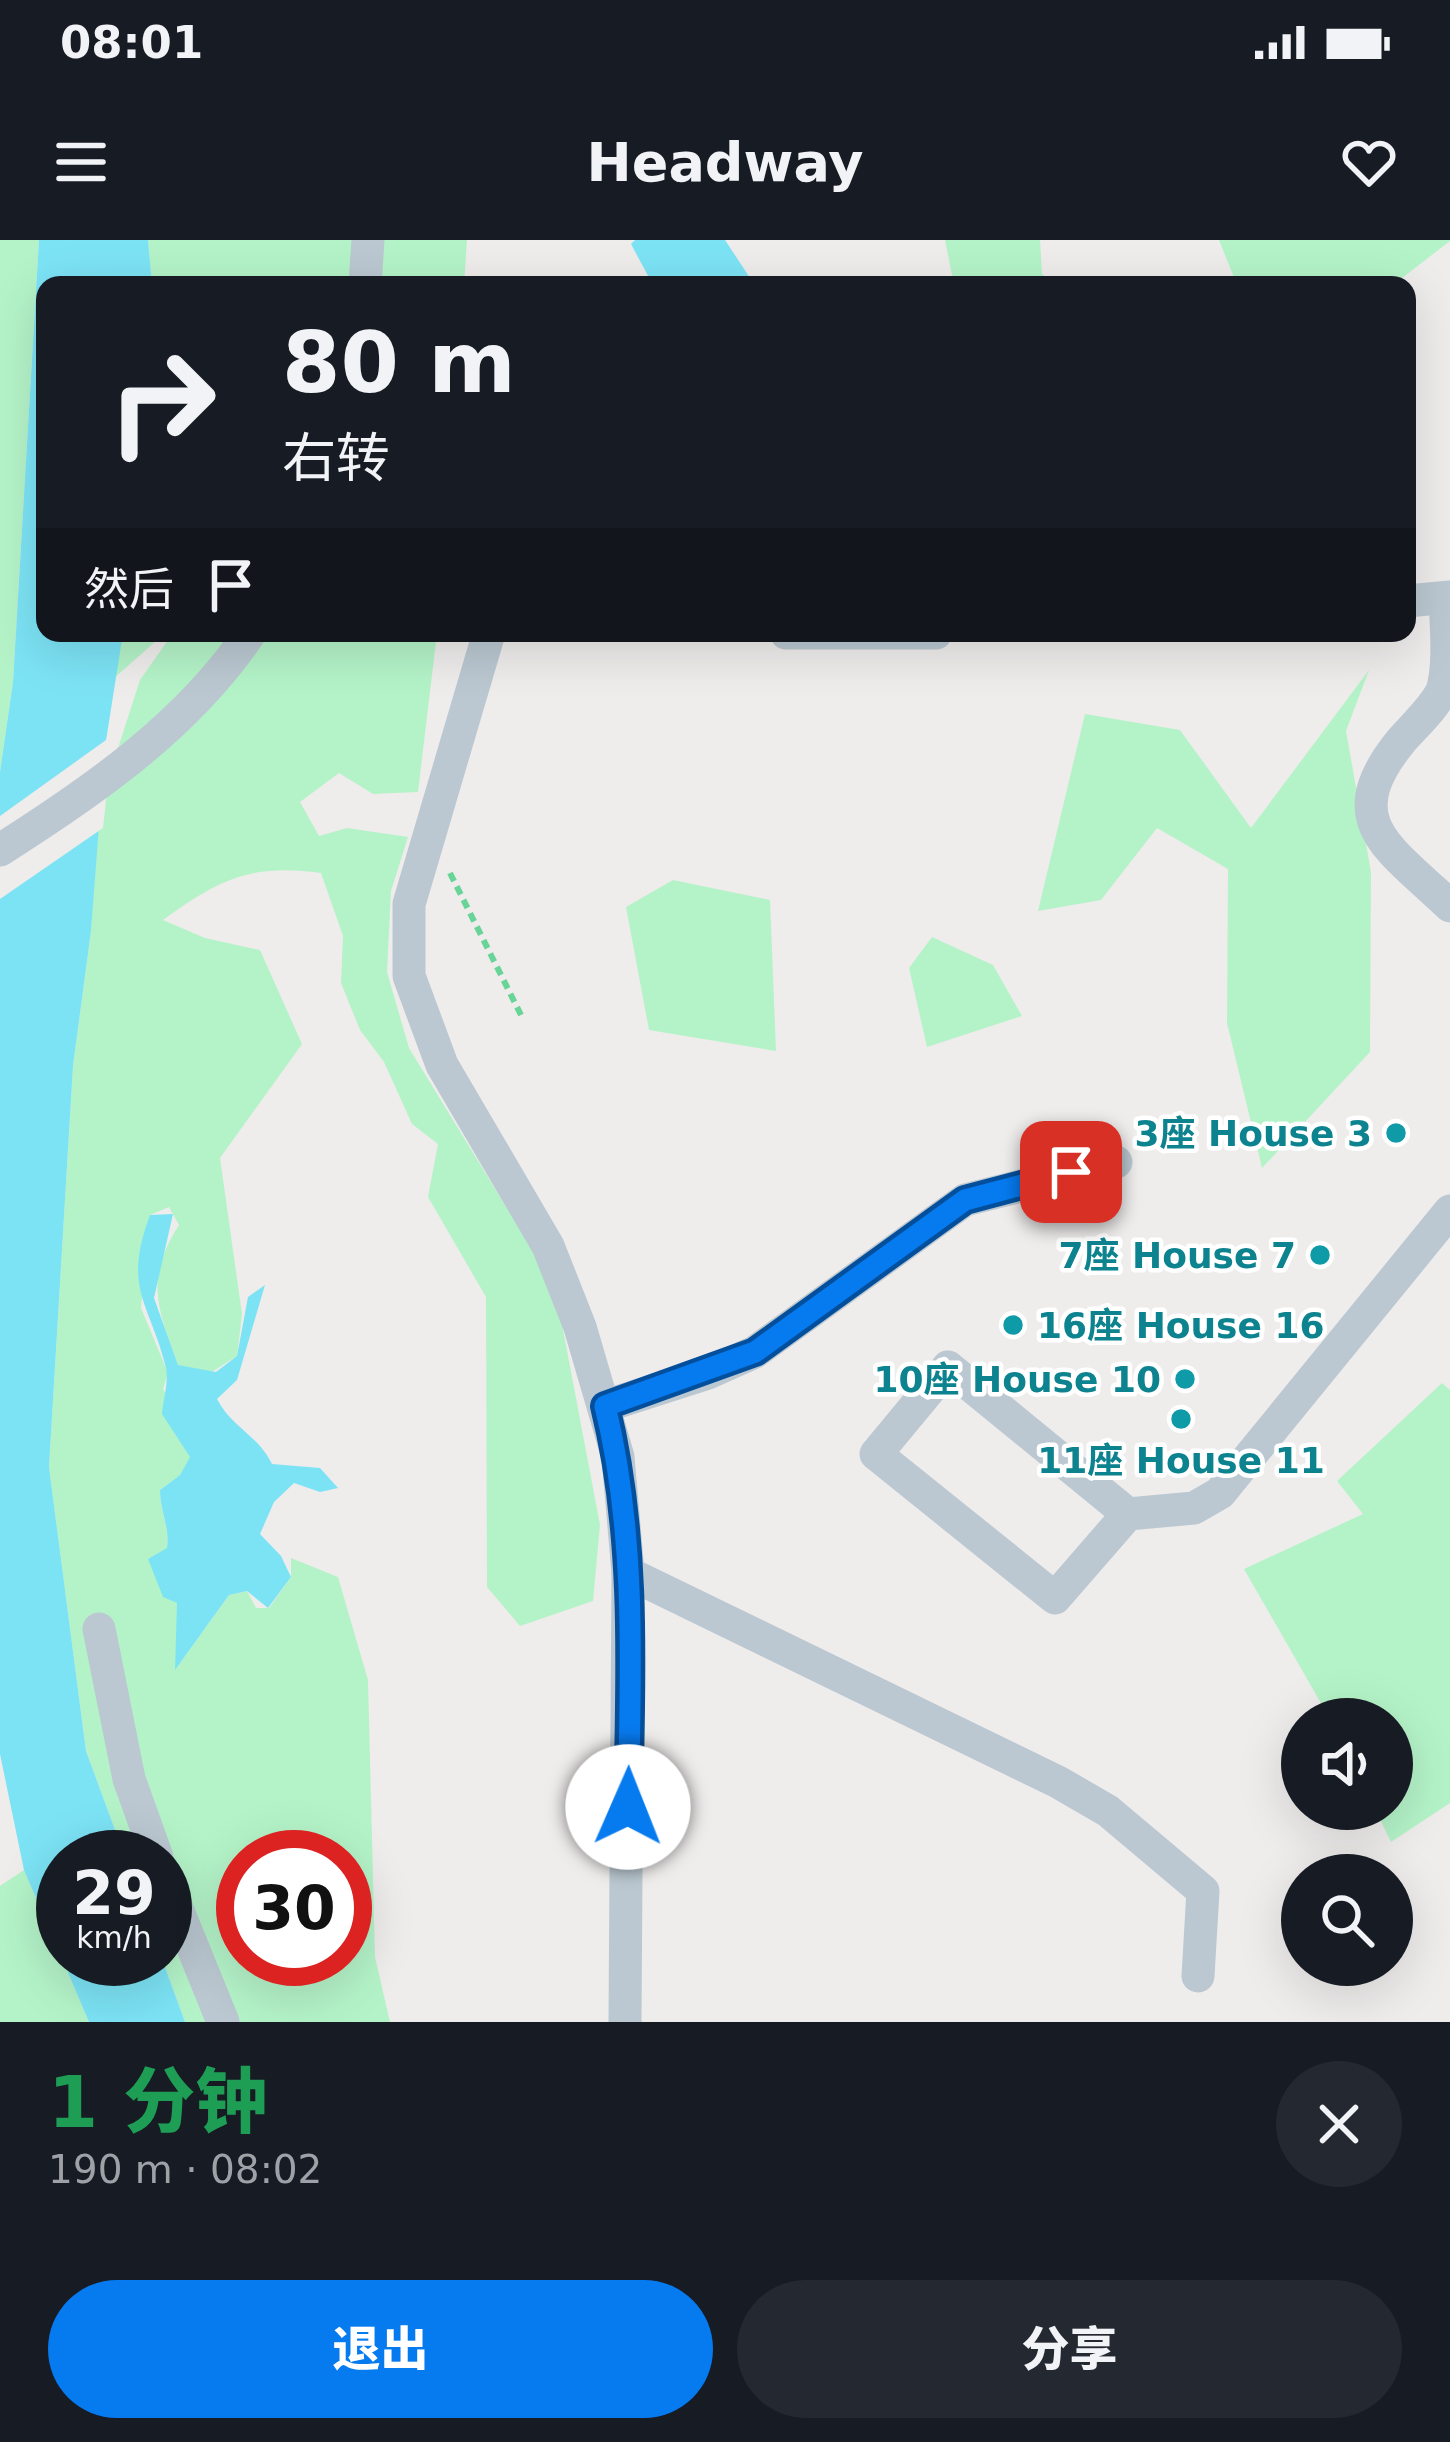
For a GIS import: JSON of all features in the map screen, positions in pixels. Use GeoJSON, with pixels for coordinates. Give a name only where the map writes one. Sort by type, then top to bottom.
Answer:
{"type":"FeatureCollection","features":[{"type":"Feature","properties":{"kind":"street"},"geometry":{"type":"LineString","coordinates":[[366,276],[368,240]]}},
{"type":"Feature","properties":{"kind":"street"},"geometry":{"type":"LineString","coordinates":[[1416,600],[1447,598],[1448,674],[1441,694],[1378,769],[1367,796],[1374,828],[1445,901]]}},
{"type":"Feature","properties":{"kind":"street"},"geometry":{"type":"LineString","coordinates":[[0,850],[119,770],[174,721],[242,642]]}},
{"type":"Feature","properties":{"kind":"street"},"geometry":{"type":"LineString","coordinates":[[486,642],[409,904],[409,976],[442,1065],[548,1246],[605,1406],[618,1457],[628,1573],[625,2022]]}},
{"type":"Feature","properties":{"kind":"street"},"geometry":{"type":"LineString","coordinates":[[605,1406],[755,1352],[965,1200],[1116,1162]]}},
{"type":"Feature","properties":{"kind":"street"},"geometry":{"type":"LineString","coordinates":[[1128,1514],[948,1367],[876,1454],[1055,1598],[1128,1514],[1193,1508],[1220,1493],[1450,1211]]}},
{"type":"Feature","properties":{"kind":"street"},"geometry":{"type":"LineString","coordinates":[[628,1573],[1108,1811],[1203,1891],[1198,1976]]}},
{"type":"Feature","properties":{"kind":"street"},"geometry":{"type":"LineString","coordinates":[[99,1629],[129,1779],[147,1830]]}},
{"type":"Feature","properties":{"kind":"street"},"geometry":{"type":"LineString","coordinates":[[192,1946],[223,2022]]}},
{"type":"Feature","properties":{"kind":"path"},"geometry":{"type":"LineString","coordinates":[[443,861],[521,1015]]}},
{"type":"Feature","properties":{"kind":"green space"},"geometry":{"type":"Polygon","coordinates":[[[0,240],[39,240],[13,682],[0,772],[0,240]]]}},
{"type":"Feature","properties":{"kind":"green space"},"geometry":{"type":"Polygon","coordinates":[[[148,240],[467,240],[465,276],[151,276],[148,240]]]}},
{"type":"Feature","properties":{"kind":"green space"},"geometry":{"type":"Polygon","coordinates":[[[945,240],[1040,240],[1044,276],[952,276],[945,240]]]}},
{"type":"Feature","properties":{"kind":"green space"},"geometry":{"type":"Polygon","coordinates":[[[1219,240],[1450,240],[1405,276],[1233,276],[1219,240]]]}},
{"type":"Feature","properties":{"kind":"green space"},"geometry":{"type":"Polygon","coordinates":[[[121,642],[155,642],[113,679],[121,642]]]}},
{"type":"Feature","properties":{"kind":"green space"},"geometry":{"type":"Polygon","coordinates":[[[167,642],[436,642],[418,792],[373,794],[339,773],[300,802],[319,836],[347,828],[408,837],[391,891],[387,972],[409,1048],[555,1287],[600,1525],[593,1601],[520,1626],[487,1587],[486,1297],[428,1197],[438,1144],[412,1124],[384,1062],[360,1030],[341,983],[343,936],[321,873],[275,870],[236,878],[163,920],[205,938],[260,950],[302,1044],[220,1158],[242,1314],[237,1356],[204,1377],[178,1365],[158,1295],[161,1262],[179,1225],[169,1207],[150,1215],[141,1308],[168,1373],[163,1389],[197,1452],[180,1475],[160,1490],[167,1549],[148,1559],[177,1603],[177,1667],[229,1595],[247,1591],[256,1608],[269,1608],[291,1577],[291,1558],[338,1577],[368,1680],[372,1830],[216,1830],[216,1986],[372,1986],[372,1838],[375,1957],[390,2022],[185,2022],[172,1986],[192,1986],[192,1830],[115,1830],[86,1751],[49,1467],[73,1066],[91,931],[99,807],[140,680],[167,642]]]}},
{"type":"Feature","properties":{"kind":"green space"},"geometry":{"type":"Polygon","coordinates":[[[1369,670],[1346,731],[1371,872],[1370,1052],[1262,1168],[1227,1023],[1228,869],[1157,828],[1101,900],[1038,911],[1085,714],[1180,730],[1251,828],[1369,670]]]}},
{"type":"Feature","properties":{"kind":"green space"},"geometry":{"type":"Polygon","coordinates":[[[673,880],[770,900],[776,1051],[649,1030],[626,907],[673,880]]]}},
{"type":"Feature","properties":{"kind":"green space"},"geometry":{"type":"Polygon","coordinates":[[[932,937],[993,965],[1022,1016],[927,1047],[909,968],[932,937]]]}},
{"type":"Feature","properties":{"kind":"green space"},"geometry":{"type":"Polygon","coordinates":[[[1442,1383],[1450,1390],[1450,1803],[1413,1827],[1413,1698],[1318,1698],[1244,1569],[1363,1514],[1337,1481],[1442,1383]]]}},
{"type":"Feature","properties":{"kind":"green space"},"geometry":{"type":"Polygon","coordinates":[[[1385,1830],[1409,1830],[1391,1842],[1385,1830]]]}},
{"type":"Feature","properties":{"kind":"green space"},"geometry":{"type":"Polygon","coordinates":[[[24,1870],[36,1898],[36,1986],[74,1986],[89,2022],[0,2022],[0,1886],[24,1870]]]}},
{"type":"Feature","properties":{"kind":"water"},"geometry":{"type":"Polygon","coordinates":[[[39,240],[148,240],[151,276],[37,276],[39,240]]]}},
{"type":"Feature","properties":{"kind":"water"},"geometry":{"type":"Polygon","coordinates":[[[635,240],[725,240],[749,276],[648,276],[631,244],[635,240]]]}},
{"type":"Feature","properties":{"kind":"water"},"geometry":{"type":"Polygon","coordinates":[[[36,291],[36,642],[122,642],[105,747],[91,931],[73,1066],[49,1467],[86,1751],[115,1830],[36,1830],[36,1898],[24,1870],[0,1754],[0,772],[13,682],[36,291]]]}},
{"type":"Feature","properties":{"kind":"water"},"geometry":{"type":"Polygon","coordinates":[[[173,1214],[154,1298],[178,1365],[216,1372],[237,1356],[248,1297],[265,1285],[237,1380],[217,1399],[272,1464],[320,1468],[338,1488],[320,1492],[294,1483],[274,1502],[260,1534],[281,1556],[291,1577],[268,1608],[247,1591],[229,1595],[175,1670],[177,1603],[163,1597],[148,1559],[167,1548],[160,1490],[180,1475],[190,1457],[162,1414],[166,1368],[142,1295],[138,1261],[150,1215],[173,1214]]]}},
{"type":"Feature","properties":{"kind":"water"},"geometry":{"type":"Polygon","coordinates":[[[74,1986],[172,1986],[185,2022],[89,2022],[74,1986]]]}},
{"type":"Feature","properties":{"kind":"pier"},"geometry":{"type":"Polygon","coordinates":[[[113,735],[103,828],[0,899],[0,816],[113,735]]]}},
{"type":"Feature","properties":{"kind":"place","name":"3座 House 3"},"geometry":{"type":"Point","coordinates":[1396,1133]}},
{"type":"Feature","properties":{"kind":"place","name":"7座 House 7"},"geometry":{"type":"Point","coordinates":[1320,1255]}},
{"type":"Feature","properties":{"kind":"place","name":"16座 House 16"},"geometry":{"type":"Point","coordinates":[1013,1325]}},
{"type":"Feature","properties":{"kind":"place","name":"10座 House 10"},"geometry":{"type":"Point","coordinates":[1185,1379]}},
{"type":"Feature","properties":{"kind":"place","name":"11座 House 11"},"geometry":{"type":"Point","coordinates":[1181,1419]}},
{"type":"Feature","properties":{"kind":"route"},"geometry":{"type":"LineString","coordinates":[[628,1807],[628,1573],[618,1457],[605,1406],[708,1373],[755,1352],[965,1200],[1071,1172]]}}]}
